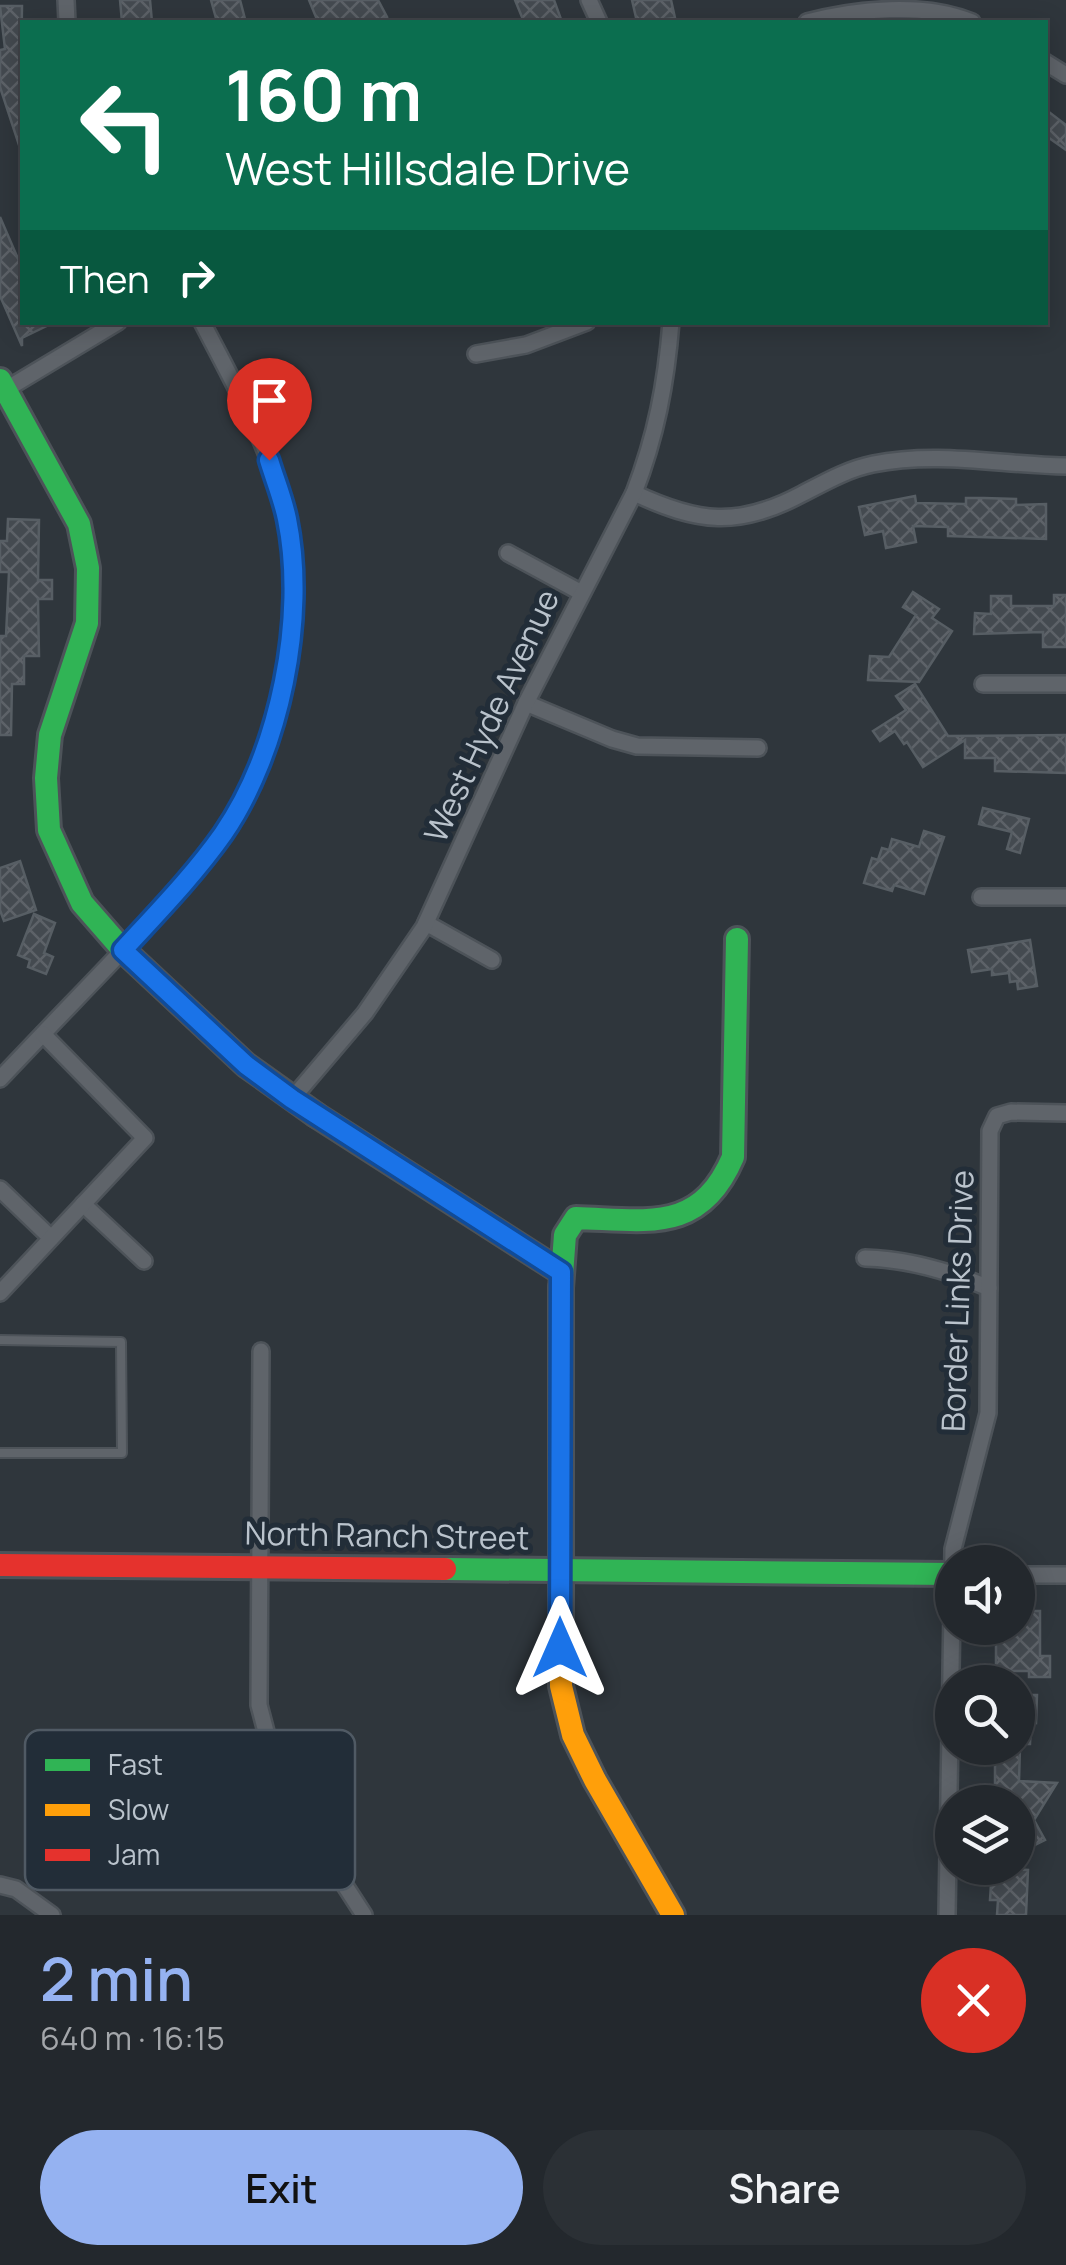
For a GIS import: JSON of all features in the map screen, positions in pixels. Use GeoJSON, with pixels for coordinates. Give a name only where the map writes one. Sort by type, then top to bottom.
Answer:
{"type":"FeatureCollection","features":[{"type":"Feature","properties":{"kind":"street"},"geometry":{"type":"LineString","coordinates":[[818,0],[824,18]]}},
{"type":"Feature","properties":{"kind":"street"},"geometry":{"type":"LineString","coordinates":[[815,20],[917,10],[963,20]]}},
{"type":"Feature","properties":{"kind":"street"},"geometry":{"type":"LineString","coordinates":[[113,325],[2,387],[79,524],[88,568],[86,623],[50,735],[46,778],[48,830],[82,903],[123,950],[246,1065],[292,1099],[561,1272]]}},
{"type":"Feature","properties":{"kind":"street"},"geometry":{"type":"LineString","coordinates":[[0,1079],[174,894],[225,831],[263,755],[286,676],[295,610],[287,520],[260,431],[204,325]]}},
{"type":"Feature","properties":{"kind":"street"},"geometry":{"type":"LineString","coordinates":[[476,354],[526,345],[579,325]]}},
{"type":"Feature","properties":{"kind":"street","name":"West Hyde Avenue"},"geometry":{"type":"LineString","coordinates":[[292,1099],[365,1013],[426,924],[526,702],[634,493],[666,389],[671,325]]}},
{"type":"Feature","properties":{"kind":"street"},"geometry":{"type":"LineString","coordinates":[[634,493],[700,518],[742,518],[777,508],[832,478],[869,465],[911,458],[1066,466]]}},
{"type":"Feature","properties":{"kind":"street"},"geometry":{"type":"LineString","coordinates":[[508,553],[580,592]]}},
{"type":"Feature","properties":{"kind":"street"},"geometry":{"type":"LineString","coordinates":[[983,684],[1066,684]]}},
{"type":"Feature","properties":{"kind":"street"},"geometry":{"type":"LineString","coordinates":[[526,702],[637,746],[758,748]]}},
{"type":"Feature","properties":{"kind":"street"},"geometry":{"type":"LineString","coordinates":[[981,898],[1066,897]]}},
{"type":"Feature","properties":{"kind":"street"},"geometry":{"type":"LineString","coordinates":[[426,924],[492,960]]}},
{"type":"Feature","properties":{"kind":"street"},"geometry":{"type":"LineString","coordinates":[[673,1915],[595,1780],[573,1735],[561,1686],[561,1272],[564,1235],[576,1218],[688,1215],[708,1201],[726,1180],[733,1156],[737,938]]}},
{"type":"Feature","properties":{"kind":"street"},"geometry":{"type":"LineString","coordinates":[[0,1293],[145,1138],[43,1034]]}},
{"type":"Feature","properties":{"kind":"street","name":"Border Links Drive"},"geometry":{"type":"LineString","coordinates":[[953,1545],[988,1413],[990,1130],[997,1116],[1012,1112],[1066,1112]]}},
{"type":"Feature","properties":{"kind":"street"},"geometry":{"type":"LineString","coordinates":[[0,1189],[51,1238]]}},
{"type":"Feature","properties":{"kind":"street"},"geometry":{"type":"LineString","coordinates":[[83,1204],[144,1261]]}},
{"type":"Feature","properties":{"kind":"street"},"geometry":{"type":"LineString","coordinates":[[865,1258],[894,1259],[932,1268],[989,1288]]}},
{"type":"Feature","properties":{"kind":"street"},"geometry":{"type":"LineString","coordinates":[[261,1352],[259,1705],[266,1730]]}},
{"type":"Feature","properties":{"kind":"street","name":"North Ranch Street"},"geometry":{"type":"LineString","coordinates":[[0,1565],[935,1574]]}},
{"type":"Feature","properties":{"kind":"street"},"geometry":{"type":"LineString","coordinates":[[1035,1575],[1066,1575]]}},
{"type":"Feature","properties":{"kind":"street","name":"Border Links Drive"},"geometry":{"type":"LineString","coordinates":[[948,1915],[951,1645]]}},
{"type":"Feature","properties":{"kind":"street"},"geometry":{"type":"LineString","coordinates":[[0,1885],[16,1888],[52,1915]]}},
{"type":"Feature","properties":{"kind":"street"},"geometry":{"type":"LineString","coordinates":[[348,1890],[364,1915]]}},
{"type":"Feature","properties":{"kind":"lane"},"geometry":{"type":"LineString","coordinates":[[0,1340],[122,1342],[122,1452],[0,1453]]}},
{"type":"Feature","properties":{"kind":"building"},"geometry":{"type":"Polygon","coordinates":[[[120,0],[150,0],[152,20],[122,20],[120,0]]]}},
{"type":"Feature","properties":{"kind":"building"},"geometry":{"type":"Polygon","coordinates":[[[211,0],[240,0],[245,19],[216,20],[211,0]]]}},
{"type":"Feature","properties":{"kind":"building"},"geometry":{"type":"Polygon","coordinates":[[[309,0],[378,0],[387,17],[380,20],[317,20],[309,0]]]}},
{"type":"Feature","properties":{"kind":"building"},"geometry":{"type":"Polygon","coordinates":[[[515,0],[554,0],[561,20],[523,20],[515,0]]]}},
{"type":"Feature","properties":{"kind":"building"},"geometry":{"type":"Polygon","coordinates":[[[632,0],[671,0],[675,18],[637,20],[632,0]]]}},
{"type":"Feature","properties":{"kind":"building"},"geometry":{"type":"Polygon","coordinates":[[[0,6],[22,6],[20,148],[0,87],[0,50],[5,49],[0,6]]]}},
{"type":"Feature","properties":{"kind":"building"},"geometry":{"type":"Polygon","coordinates":[[[1048,111],[1066,125],[1066,150],[1048,137],[1048,111]]]}},
{"type":"Feature","properties":{"kind":"building"},"geometry":{"type":"Polygon","coordinates":[[[0,217],[20,263],[20,325],[49,325],[22,338],[22,346],[0,296],[0,217]]]}},
{"type":"Feature","properties":{"kind":"building"},"geometry":{"type":"Polygon","coordinates":[[[915,496],[916,503],[966,504],[966,498],[984,498],[1016,499],[1016,505],[1046,504],[1046,539],[948,536],[948,527],[913,526],[916,542],[886,548],[883,531],[865,535],[859,507],[915,496]]]}},
{"type":"Feature","properties":{"kind":"building"},"geometry":{"type":"Polygon","coordinates":[[[8,519],[39,520],[38,580],[52,580],[52,599],[38,599],[39,656],[24,656],[24,684],[12,684],[11,735],[0,735],[0,636],[6,636],[9,572],[0,572],[0,541],[7,541],[8,519]]]}},
{"type":"Feature","properties":{"kind":"building"},"geometry":{"type":"Polygon","coordinates":[[[913,592],[939,609],[932,618],[952,631],[919,682],[868,680],[870,656],[889,657],[916,615],[903,607],[913,592]]]}},
{"type":"Feature","properties":{"kind":"building"},"geometry":{"type":"Polygon","coordinates":[[[1054,595],[1066,595],[1066,647],[1043,647],[1043,632],[974,634],[975,613],[991,614],[991,596],[1011,596],[1011,606],[1054,606],[1054,595]]]}},
{"type":"Feature","properties":{"kind":"building"},"geometry":{"type":"Polygon","coordinates":[[[915,684],[948,736],[1066,735],[1066,773],[995,771],[995,758],[965,758],[965,740],[923,767],[895,731],[880,741],[873,731],[906,710],[896,696],[915,684]]]}},
{"type":"Feature","properties":{"kind":"building"},"geometry":{"type":"Polygon","coordinates":[[[983,808],[1029,819],[1020,853],[1007,849],[1012,832],[979,824],[983,808]]]}},
{"type":"Feature","properties":{"kind":"building"},"geometry":{"type":"Polygon","coordinates":[[[924,831],[944,837],[924,894],[894,885],[892,891],[864,883],[872,858],[878,860],[882,848],[889,850],[892,839],[919,847],[924,831]]]}},
{"type":"Feature","properties":{"kind":"building"},"geometry":{"type":"Polygon","coordinates":[[[20,861],[36,910],[4,921],[0,910],[0,868],[20,861]]]}},
{"type":"Feature","properties":{"kind":"building"},"geometry":{"type":"Polygon","coordinates":[[[34,914],[55,923],[44,953],[53,957],[46,974],[28,967],[30,960],[18,955],[34,914]]]}},
{"type":"Feature","properties":{"kind":"building"},"geometry":{"type":"Polygon","coordinates":[[[1030,940],[1037,986],[1018,989],[1017,981],[1010,982],[1009,973],[992,975],[992,969],[972,972],[968,950],[1030,940]]]}},
{"type":"Feature","properties":{"kind":"building"},"geometry":{"type":"Polygon","coordinates":[[[1035,1611],[1040,1611],[1040,1656],[1050,1656],[1050,1677],[1035,1677],[1035,1665],[996,1665],[996,1645],[1035,1645],[1035,1611]]]}},
{"type":"Feature","properties":{"kind":"building"},"geometry":{"type":"Polygon","coordinates":[[[995,1765],[1019,1765],[1019,1781],[1057,1783],[1035,1818],[1035,1785],[995,1784],[995,1765]]]}},
{"type":"Feature","properties":{"kind":"building"},"geometry":{"type":"Polygon","coordinates":[[[1035,1822],[1045,1840],[1035,1845],[1035,1822]]]}},
{"type":"Feature","properties":{"kind":"building"},"geometry":{"type":"Polygon","coordinates":[[[991,1885],[1027,1885],[1026,1915],[997,1915],[998,1900],[990,1900],[991,1885]]]}},
{"type":"Feature","properties":{"kind":"traffic: fast"},"geometry":{"type":"LineString","coordinates":[[0,380],[79,524],[88,568],[87,623],[50,735],[46,778],[49,830],[82,903],[123,950],[246,1065],[316,1115]]}},
{"type":"Feature","properties":{"kind":"traffic: fast"},"geometry":{"type":"LineString","coordinates":[[561,1288],[565,1235],[576,1218],[649,1220],[688,1211],[720,1182],[733,1157],[737,939]]}},
{"type":"Feature","properties":{"kind":"traffic: fast"},"geometry":{"type":"LineString","coordinates":[[445,1569],[935,1574]]}},
{"type":"Feature","properties":{"kind":"traffic: slow"},"geometry":{"type":"LineString","coordinates":[[316,1115],[561,1272]]}},
{"type":"Feature","properties":{"kind":"traffic: slow"},"geometry":{"type":"LineString","coordinates":[[561,1288],[561,1686],[573,1735],[595,1780],[673,1915]]}},
{"type":"Feature","properties":{"kind":"traffic: jam"},"geometry":{"type":"LineString","coordinates":[[0,1565],[445,1569]]}},
{"type":"Feature","properties":{"kind":"route"},"geometry":{"type":"LineString","coordinates":[[269,460],[287,520],[295,610],[286,676],[263,755],[225,831],[123,950],[246,1065],[292,1099],[561,1272],[560,1648]]}}]}
